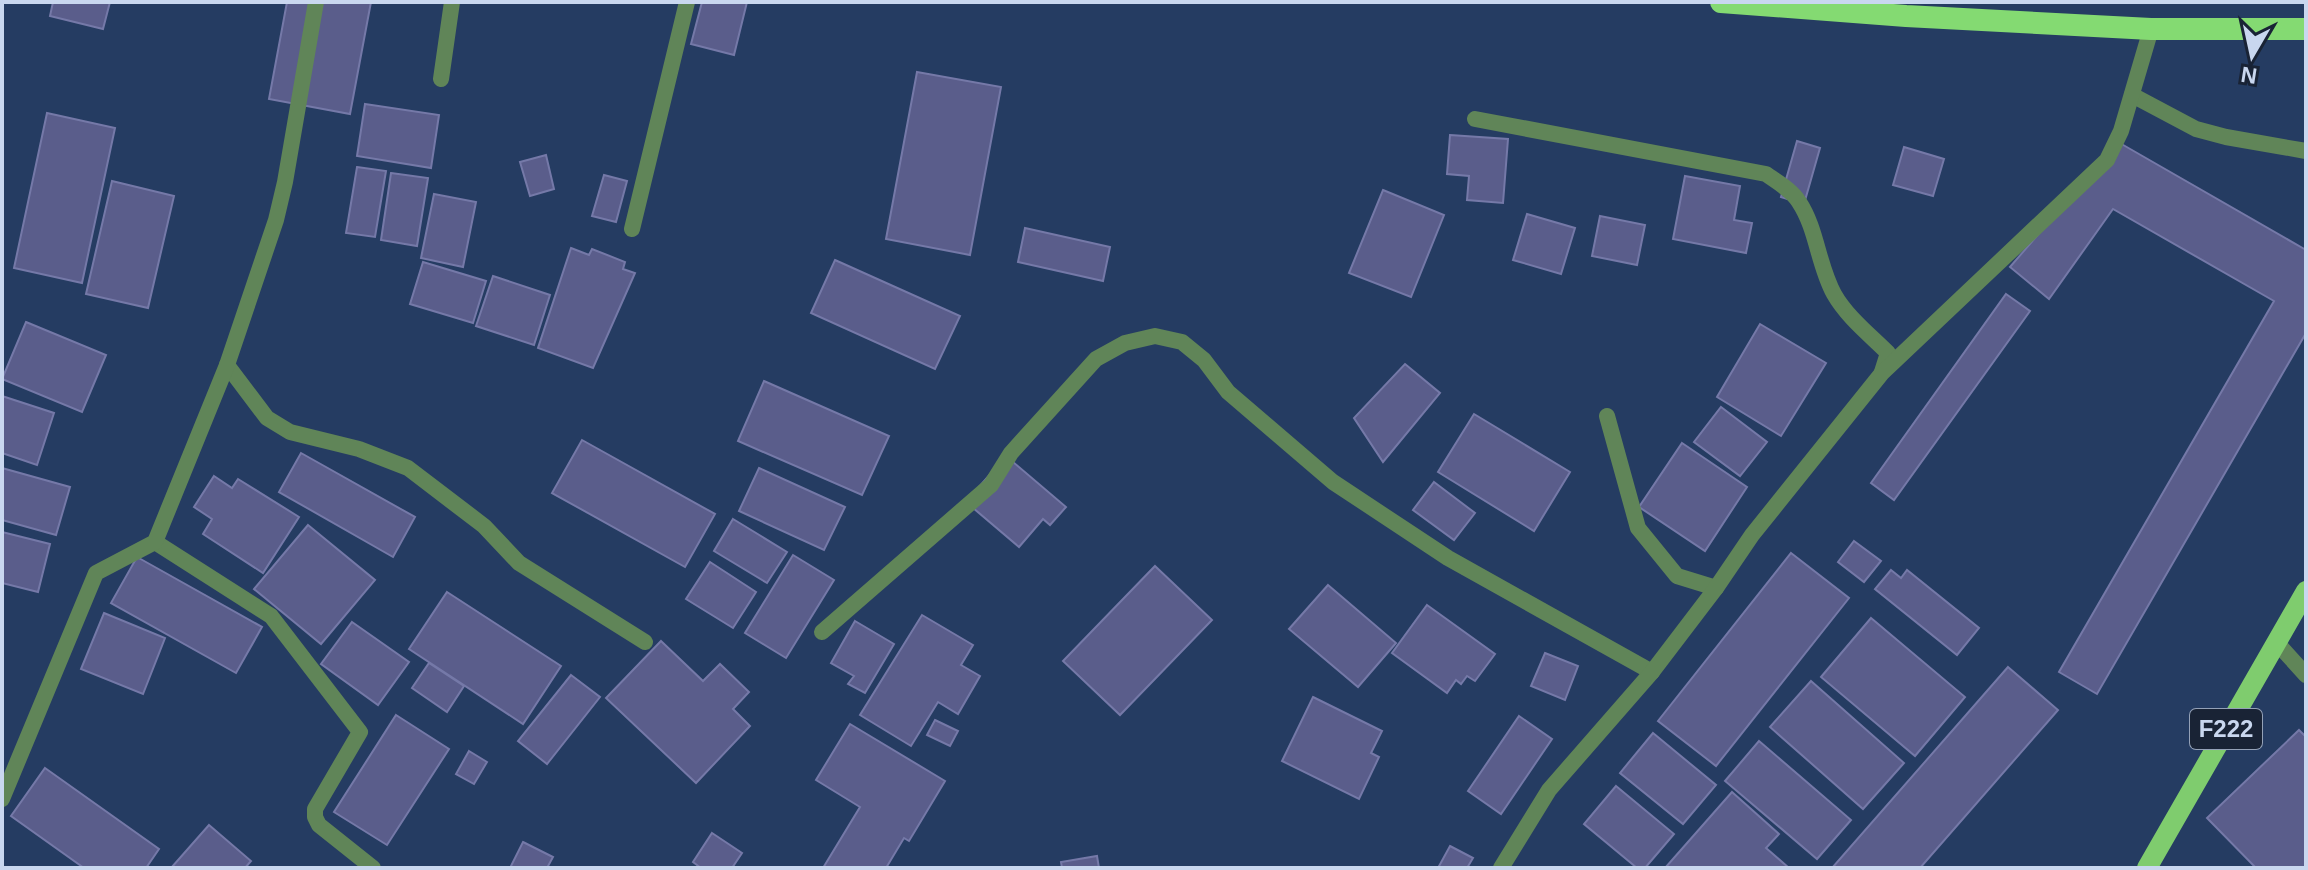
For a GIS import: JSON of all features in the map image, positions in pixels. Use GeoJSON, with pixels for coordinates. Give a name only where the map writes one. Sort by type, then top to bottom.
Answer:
{"type":"FeatureCollection","features":[{"type":"Feature","properties":{"kind":"highway"},"geometry":{"type":"LineString","coordinates":[[1721,2],[2151,29],[2306,29]]}},
{"type":"Feature","properties":{"kind":"main road","name":"F222"},"geometry":{"type":"LineString","coordinates":[[2147,868],[2306,591]]}},
{"type":"Feature","properties":{"kind":"street"},"geometry":{"type":"LineString","coordinates":[[2,799],[96,573],[155,542],[227,365],[276,220],[316,2]]}},
{"type":"Feature","properties":{"kind":"street"},"geometry":{"type":"LineString","coordinates":[[441,79],[452,2]]}},
{"type":"Feature","properties":{"kind":"street"},"geometry":{"type":"LineString","coordinates":[[632,229],[687,2]]}},
{"type":"Feature","properties":{"kind":"street"},"geometry":{"type":"LineString","coordinates":[[1501,868],[1549,790],[1652,672],[1752,535],[1882,373],[2107,160],[2121,131],[2151,29]]}},
{"type":"Feature","properties":{"kind":"street"},"geometry":{"type":"LineString","coordinates":[[2132,95],[2196,129],[2306,151]]}},
{"type":"Feature","properties":{"kind":"street"},"geometry":{"type":"LineString","coordinates":[[1475,119],[1766,174],[1799,201],[1822,270],[1836,298],[1888,353],[1882,373]]}},
{"type":"Feature","properties":{"kind":"street"},"geometry":{"type":"LineString","coordinates":[[822,632],[991,485],[1011,453],[1096,359],[1125,343],[1155,336],[1182,342],[1204,360],[1228,392],[1333,482],[1448,558],[1652,672]]}},
{"type":"Feature","properties":{"kind":"street"},"geometry":{"type":"LineString","coordinates":[[227,365],[267,418],[290,432],[359,449],[408,468],[484,526],[519,563],[562,593],[645,642]]}},
{"type":"Feature","properties":{"kind":"street"},"geometry":{"type":"LineString","coordinates":[[1607,416],[1638,528],[1677,576],[1716,588]]}},
{"type":"Feature","properties":{"kind":"street"},"geometry":{"type":"LineString","coordinates":[[155,542],[271,616],[360,732],[315,809],[315,817],[319,825],[373,868]]}},
{"type":"Feature","properties":{"kind":"street"},"geometry":{"type":"LineString","coordinates":[[2276,642],[2306,675]]}},
{"type":"Feature","properties":{"kind":"building"},"geometry":{"type":"Polygon","coordinates":[[[53,2],[110,2],[103,29],[50,16],[53,2]]]}},
{"type":"Feature","properties":{"kind":"building"},"geometry":{"type":"Polygon","coordinates":[[[287,2],[371,2],[350,114],[269,99],[287,2]]]}},
{"type":"Feature","properties":{"kind":"building"},"geometry":{"type":"Polygon","coordinates":[[[702,2],[747,2],[734,55],[691,44],[702,2]]]}},
{"type":"Feature","properties":{"kind":"building"},"geometry":{"type":"Polygon","coordinates":[[[917,72],[1001,87],[970,255],[886,239],[917,72]]]}},
{"type":"Feature","properties":{"kind":"building"},"geometry":{"type":"Polygon","coordinates":[[[365,104],[439,115],[431,168],[357,156],[365,104]]]}},
{"type":"Feature","properties":{"kind":"building"},"geometry":{"type":"Polygon","coordinates":[[[47,113],[115,128],[82,283],[14,268],[47,113]]]}},
{"type":"Feature","properties":{"kind":"building"},"geometry":{"type":"Polygon","coordinates":[[[1450,135],[1508,139],[1503,203],[1467,200],[1469,176],[1447,174],[1450,135]]]}},
{"type":"Feature","properties":{"kind":"building"},"geometry":{"type":"Polygon","coordinates":[[[1797,141],[1820,148],[1804,204],[1781,197],[1797,141]]]}},
{"type":"Feature","properties":{"kind":"building"},"geometry":{"type":"Polygon","coordinates":[[[2118,142],[2306,250],[2306,333],[2097,694],[2059,672],[2274,301],[2113,209],[2049,299],[2010,267],[2118,142]]]}},
{"type":"Feature","properties":{"kind":"building"},"geometry":{"type":"Polygon","coordinates":[[[1904,147],[1944,159],[1933,196],[1893,185],[1904,147]]]}},
{"type":"Feature","properties":{"kind":"building"},"geometry":{"type":"Polygon","coordinates":[[[546,155],[554,189],[530,196],[520,162],[546,155]]]}},
{"type":"Feature","properties":{"kind":"building"},"geometry":{"type":"Polygon","coordinates":[[[357,167],[386,171],[375,237],[346,233],[357,167]]]}},
{"type":"Feature","properties":{"kind":"building"},"geometry":{"type":"Polygon","coordinates":[[[391,173],[428,178],[417,246],[381,240],[391,173]]]}},
{"type":"Feature","properties":{"kind":"building"},"geometry":{"type":"Polygon","coordinates":[[[604,175],[627,181],[616,222],[592,216],[604,175]]]}},
{"type":"Feature","properties":{"kind":"building"},"geometry":{"type":"Polygon","coordinates":[[[1685,176],[1740,186],[1734,220],[1752,223],[1746,253],[1673,239],[1685,176]]]}},
{"type":"Feature","properties":{"kind":"building"},"geometry":{"type":"Polygon","coordinates":[[[112,181],[174,196],[148,308],[86,294],[112,181]]]}},
{"type":"Feature","properties":{"kind":"building"},"geometry":{"type":"Polygon","coordinates":[[[1383,190],[1444,215],[1411,297],[1349,273],[1383,190]]]}},
{"type":"Feature","properties":{"kind":"building"},"geometry":{"type":"Polygon","coordinates":[[[434,194],[476,202],[463,267],[421,258],[434,194]]]}},
{"type":"Feature","properties":{"kind":"building"},"geometry":{"type":"Polygon","coordinates":[[[1527,214],[1575,228],[1561,274],[1513,260],[1527,214]]]}},
{"type":"Feature","properties":{"kind":"building"},"geometry":{"type":"Polygon","coordinates":[[[1600,216],[1645,225],[1637,265],[1592,256],[1600,216]]]}},
{"type":"Feature","properties":{"kind":"building"},"geometry":{"type":"Polygon","coordinates":[[[1025,228],[1110,247],[1103,281],[1018,262],[1025,228]]]}},
{"type":"Feature","properties":{"kind":"building"},"geometry":{"type":"Polygon","coordinates":[[[571,248],[589,255],[592,249],[625,262],[623,269],[635,273],[593,368],[538,348],[571,248]]]}},
{"type":"Feature","properties":{"kind":"building"},"geometry":{"type":"Polygon","coordinates":[[[835,260],[960,316],[935,369],[811,313],[835,260]]]}},
{"type":"Feature","properties":{"kind":"building"},"geometry":{"type":"Polygon","coordinates":[[[423,262],[486,281],[473,323],[410,304],[423,262]]]}},
{"type":"Feature","properties":{"kind":"building"},"geometry":{"type":"Polygon","coordinates":[[[493,276],[550,295],[534,345],[476,326],[493,276]]]}},
{"type":"Feature","properties":{"kind":"building"},"geometry":{"type":"Polygon","coordinates":[[[2006,294],[2030,311],[1894,500],[1871,483],[2006,294]]]}},
{"type":"Feature","properties":{"kind":"building"},"geometry":{"type":"Polygon","coordinates":[[[26,322],[106,355],[82,412],[2,379],[26,322]]]}},
{"type":"Feature","properties":{"kind":"building"},"geometry":{"type":"Polygon","coordinates":[[[1760,324],[1826,363],[1781,436],[1717,397],[1760,324]]]}},
{"type":"Feature","properties":{"kind":"building"},"geometry":{"type":"Polygon","coordinates":[[[1405,364],[1440,393],[1383,462],[1354,418],[1405,364]]]}},
{"type":"Feature","properties":{"kind":"building"},"geometry":{"type":"Polygon","coordinates":[[[764,381],[889,436],[862,495],[738,441],[764,381]]]}},
{"type":"Feature","properties":{"kind":"building"},"geometry":{"type":"Polygon","coordinates":[[[2,396],[54,413],[37,465],[2,453],[2,396]]]}},
{"type":"Feature","properties":{"kind":"building"},"geometry":{"type":"Polygon","coordinates":[[[1721,407],[1767,442],[1740,476],[1694,442],[1721,407]]]}},
{"type":"Feature","properties":{"kind":"building"},"geometry":{"type":"Polygon","coordinates":[[[1474,414],[1570,472],[1534,531],[1438,472],[1474,414]]]}},
{"type":"Feature","properties":{"kind":"building"},"geometry":{"type":"Polygon","coordinates":[[[582,440],[715,514],[685,567],[552,493],[582,440]]]}},
{"type":"Feature","properties":{"kind":"building"},"geometry":{"type":"Polygon","coordinates":[[[1682,443],[1747,487],[1705,551],[1639,507],[1682,443]]]}},
{"type":"Feature","properties":{"kind":"building"},"geometry":{"type":"Polygon","coordinates":[[[301,453],[415,517],[393,557],[279,492],[301,453]]]}},
{"type":"Feature","properties":{"kind":"building"},"geometry":{"type":"Polygon","coordinates":[[[1006,456],[1066,507],[1050,525],[1043,519],[1019,547],[966,502],[1006,456]]]}},
{"type":"Feature","properties":{"kind":"building"},"geometry":{"type":"Polygon","coordinates":[[[2,468],[70,487],[56,535],[2,520],[2,468]]]}},
{"type":"Feature","properties":{"kind":"building"},"geometry":{"type":"Polygon","coordinates":[[[759,468],[845,507],[824,550],[739,511],[759,468]]]}},
{"type":"Feature","properties":{"kind":"building"},"geometry":{"type":"Polygon","coordinates":[[[214,476],[232,488],[238,479],[299,517],[263,573],[203,534],[212,519],[194,507],[214,476]]]}},
{"type":"Feature","properties":{"kind":"building"},"geometry":{"type":"Polygon","coordinates":[[[1434,482],[1475,513],[1454,540],[1413,510],[1434,482]]]}},
{"type":"Feature","properties":{"kind":"building"},"geometry":{"type":"Polygon","coordinates":[[[733,519],[787,552],[767,583],[714,551],[733,519]]]}},
{"type":"Feature","properties":{"kind":"building"},"geometry":{"type":"Polygon","coordinates":[[[308,525],[375,580],[321,644],[254,589],[308,525]]]}},
{"type":"Feature","properties":{"kind":"building"},"geometry":{"type":"Polygon","coordinates":[[[2,532],[50,544],[38,592],[2,583],[2,532]]]}},
{"type":"Feature","properties":{"kind":"building"},"geometry":{"type":"Polygon","coordinates":[[[1854,541],[1881,561],[1864,582],[1838,562],[1854,541]]]}},
{"type":"Feature","properties":{"kind":"building"},"geometry":{"type":"Polygon","coordinates":[[[1791,553],[1849,598],[1716,766],[1658,721],[1791,553]]]}},
{"type":"Feature","properties":{"kind":"building"},"geometry":{"type":"Polygon","coordinates":[[[793,555],[834,580],[786,658],[745,633],[793,555]]]}},
{"type":"Feature","properties":{"kind":"building"},"geometry":{"type":"Polygon","coordinates":[[[137,557],[262,627],[236,673],[111,603],[137,557]]]}},
{"type":"Feature","properties":{"kind":"building"},"geometry":{"type":"Polygon","coordinates":[[[710,562],[756,592],[733,628],[686,599],[710,562]]]}},
{"type":"Feature","properties":{"kind":"building"},"geometry":{"type":"Polygon","coordinates":[[[1155,566],[1212,620],[1120,715],[1063,661],[1155,566]]]}},
{"type":"Feature","properties":{"kind":"building"},"geometry":{"type":"Polygon","coordinates":[[[1891,570],[1901,578],[1907,570],[1979,628],[1957,655],[1875,589],[1891,570]]]}},
{"type":"Feature","properties":{"kind":"building"},"geometry":{"type":"Polygon","coordinates":[[[1328,585],[1396,643],[1358,687],[1289,629],[1328,585]]]}},
{"type":"Feature","properties":{"kind":"building"},"geometry":{"type":"Polygon","coordinates":[[[447,592],[561,666],[523,724],[409,649],[447,592]]]}},
{"type":"Feature","properties":{"kind":"building"},"geometry":{"type":"Polygon","coordinates":[[[1427,605],[1495,654],[1475,681],[1467,676],[1461,684],[1456,680],[1447,693],[1392,653],[1427,605]]]}},
{"type":"Feature","properties":{"kind":"building"},"geometry":{"type":"Polygon","coordinates":[[[104,613],[165,638],[143,694],[81,669],[104,613]]]}},
{"type":"Feature","properties":{"kind":"building"},"geometry":{"type":"Polygon","coordinates":[[[922,615],[973,645],[961,665],[980,676],[958,714],[938,702],[911,746],[860,715],[922,615]]]}},
{"type":"Feature","properties":{"kind":"building"},"geometry":{"type":"Polygon","coordinates":[[[1871,618],[1965,697],[1915,756],[1821,677],[1871,618]]]}},
{"type":"Feature","properties":{"kind":"building"},"geometry":{"type":"Polygon","coordinates":[[[855,621],[894,644],[865,693],[848,684],[854,676],[831,663],[855,621]]]}},
{"type":"Feature","properties":{"kind":"building"},"geometry":{"type":"Polygon","coordinates":[[[352,622],[409,662],[378,705],[321,664],[352,622]]]}},
{"type":"Feature","properties":{"kind":"building"},"geometry":{"type":"Polygon","coordinates":[[[661,641],[703,681],[720,664],[749,692],[733,709],[750,726],[696,783],[606,698],[661,641]]]}},
{"type":"Feature","properties":{"kind":"building"},"geometry":{"type":"Polygon","coordinates":[[[1545,653],[1578,666],[1565,700],[1531,686],[1545,653]]]}},
{"type":"Feature","properties":{"kind":"building"},"geometry":{"type":"Polygon","coordinates":[[[429,663],[464,686],[447,712],[412,688],[429,663]]]}},
{"type":"Feature","properties":{"kind":"building"},"geometry":{"type":"Polygon","coordinates":[[[2008,667],[2058,710],[1920,868],[1832,868],[2008,667]]]}},
{"type":"Feature","properties":{"kind":"building"},"geometry":{"type":"Polygon","coordinates":[[[571,675],[600,697],[547,764],[518,741],[571,675]]]}},
{"type":"Feature","properties":{"kind":"building"},"geometry":{"type":"Polygon","coordinates":[[[1811,681],[1904,763],[1863,809],[1770,727],[1811,681]]]}},
{"type":"Feature","properties":{"kind":"building"},"geometry":{"type":"Polygon","coordinates":[[[1313,697],[1382,731],[1371,753],[1379,757],[1359,799],[1282,761],[1313,697]]]}},
{"type":"Feature","properties":{"kind":"building"},"geometry":{"type":"Polygon","coordinates":[[[396,715],[449,749],[387,845],[334,812],[396,715]]]}},
{"type":"Feature","properties":{"kind":"building"},"geometry":{"type":"Polygon","coordinates":[[[1519,716],[1552,739],[1501,814],[1468,791],[1519,716]]]}},
{"type":"Feature","properties":{"kind":"building"},"geometry":{"type":"Polygon","coordinates":[[[935,720],[958,731],[950,746],[927,735],[935,720]]]}},
{"type":"Feature","properties":{"kind":"building"},"geometry":{"type":"Polygon","coordinates":[[[850,724],[945,781],[909,841],[904,838],[886,868],[823,868],[860,807],[816,780],[850,724]]]}},
{"type":"Feature","properties":{"kind":"building"},"geometry":{"type":"Polygon","coordinates":[[[2299,730],[2306,737],[2306,868],[2256,868],[2207,818],[2299,730]]]}},
{"type":"Feature","properties":{"kind":"building"},"geometry":{"type":"Polygon","coordinates":[[[1653,733],[1716,785],[1683,824],[1620,773],[1653,733]]]}},
{"type":"Feature","properties":{"kind":"building"},"geometry":{"type":"Polygon","coordinates":[[[1759,741],[1851,820],[1817,859],[1725,781],[1759,741]]]}},
{"type":"Feature","properties":{"kind":"building"},"geometry":{"type":"Polygon","coordinates":[[[469,751],[487,762],[474,784],[456,774],[469,751]]]}},
{"type":"Feature","properties":{"kind":"building"},"geometry":{"type":"Polygon","coordinates":[[[45,768],[159,849],[146,868],[84,868],[11,816],[45,768]]]}},
{"type":"Feature","properties":{"kind":"building"},"geometry":{"type":"Polygon","coordinates":[[[1616,786],[1674,834],[1645,868],[1637,868],[1584,824],[1616,786]]]}},
{"type":"Feature","properties":{"kind":"building"},"geometry":{"type":"Polygon","coordinates":[[[1732,792],[1779,834],[1766,848],[1789,868],[1665,868],[1732,792]]]}},
{"type":"Feature","properties":{"kind":"building"},"geometry":{"type":"Polygon","coordinates":[[[209,825],[251,861],[245,868],[171,868],[209,825]]]}},
{"type":"Feature","properties":{"kind":"building"},"geometry":{"type":"Polygon","coordinates":[[[712,833],[742,853],[732,868],[701,868],[693,862],[712,833]]]}},
{"type":"Feature","properties":{"kind":"building"},"geometry":{"type":"Polygon","coordinates":[[[523,842],[553,857],[547,868],[510,868],[523,842]]]}},
{"type":"Feature","properties":{"kind":"building"},"geometry":{"type":"Polygon","coordinates":[[[1450,846],[1473,858],[1467,868],[1438,868],[1450,846]]]}},
{"type":"Feature","properties":{"kind":"building"},"geometry":{"type":"Polygon","coordinates":[[[1097,856],[1099,868],[1062,868],[1061,862],[1097,856]]]}}]}
